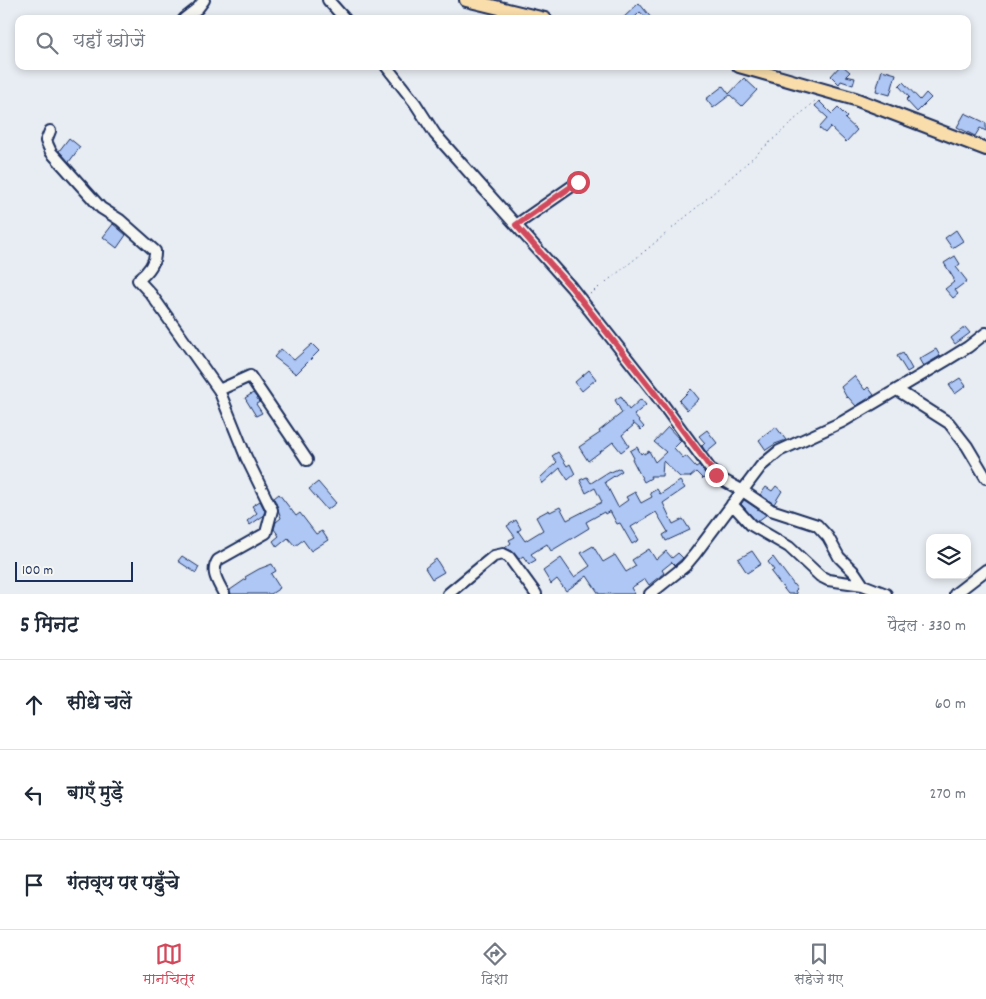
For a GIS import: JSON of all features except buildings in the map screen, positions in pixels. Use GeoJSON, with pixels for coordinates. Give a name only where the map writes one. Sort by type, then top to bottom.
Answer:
{"type":"FeatureCollection","features":[{"type":"Feature","properties":{"kind":"main road"},"geometry":{"type":"LineString","coordinates":[[466,0],[528,15]]}},
{"type":"Feature","properties":{"kind":"main road"},"geometry":{"type":"LineString","coordinates":[[753,70],[855,99],[986,149]]}},
{"type":"Feature","properties":{"kind":"street"},"geometry":{"type":"LineString","coordinates":[[189,15],[204,0]]}},
{"type":"Feature","properties":{"kind":"street"},"geometry":{"type":"LineString","coordinates":[[328,0],[341,15]]}},
{"type":"Feature","properties":{"kind":"street"},"geometry":{"type":"LineString","coordinates":[[389,70],[415,103],[435,134],[581,300],[653,391],[711,470],[723,480],[771,510],[817,525],[828,538],[839,557],[855,573],[862,585]]}},
{"type":"Feature","properties":{"kind":"street"},"geometry":{"type":"LineString","coordinates":[[50,131],[46,141],[51,152],[101,208],[120,220],[155,251],[156,257],[147,272],[138,280],[151,294],[219,390],[246,457],[272,510],[266,534],[218,560],[214,566],[224,594]]}},
{"type":"Feature","properties":{"kind":"street"},"geometry":{"type":"LineString","coordinates":[[516,225],[578,182]]}},
{"type":"Feature","properties":{"kind":"street"},"geometry":{"type":"LineString","coordinates":[[650,594],[685,566],[761,466],[779,451],[842,422],[968,347],[986,333]]}},
{"type":"Feature","properties":{"kind":"street"},"geometry":{"type":"LineString","coordinates":[[219,390],[250,376],[307,460]]}},
{"type":"Feature","properties":{"kind":"street"},"geometry":{"type":"LineString","coordinates":[[897,390],[948,423],[967,446],[986,478]]}},
{"type":"Feature","properties":{"kind":"street"},"geometry":{"type":"LineString","coordinates":[[732,504],[751,525],[789,547],[820,576],[828,580],[862,585],[886,594]]}},
{"type":"Feature","properties":{"kind":"street"},"geometry":{"type":"LineString","coordinates":[[448,594],[494,556],[503,554],[509,557],[536,594]]}},
{"type":"Feature","properties":{"kind":"street"},"geometry":{"type":"LineString","coordinates":[[955,594],[986,570]]}},
{"type":"Feature","properties":{"kind":"path"},"geometry":{"type":"LineString","coordinates":[[581,300],[632,262],[710,198],[826,91]]}},
{"type":"Feature","properties":{"kind":"route"},"geometry":{"type":"LineString","coordinates":[[578,182],[516,225],[571,287],[716,475]]}}]}
